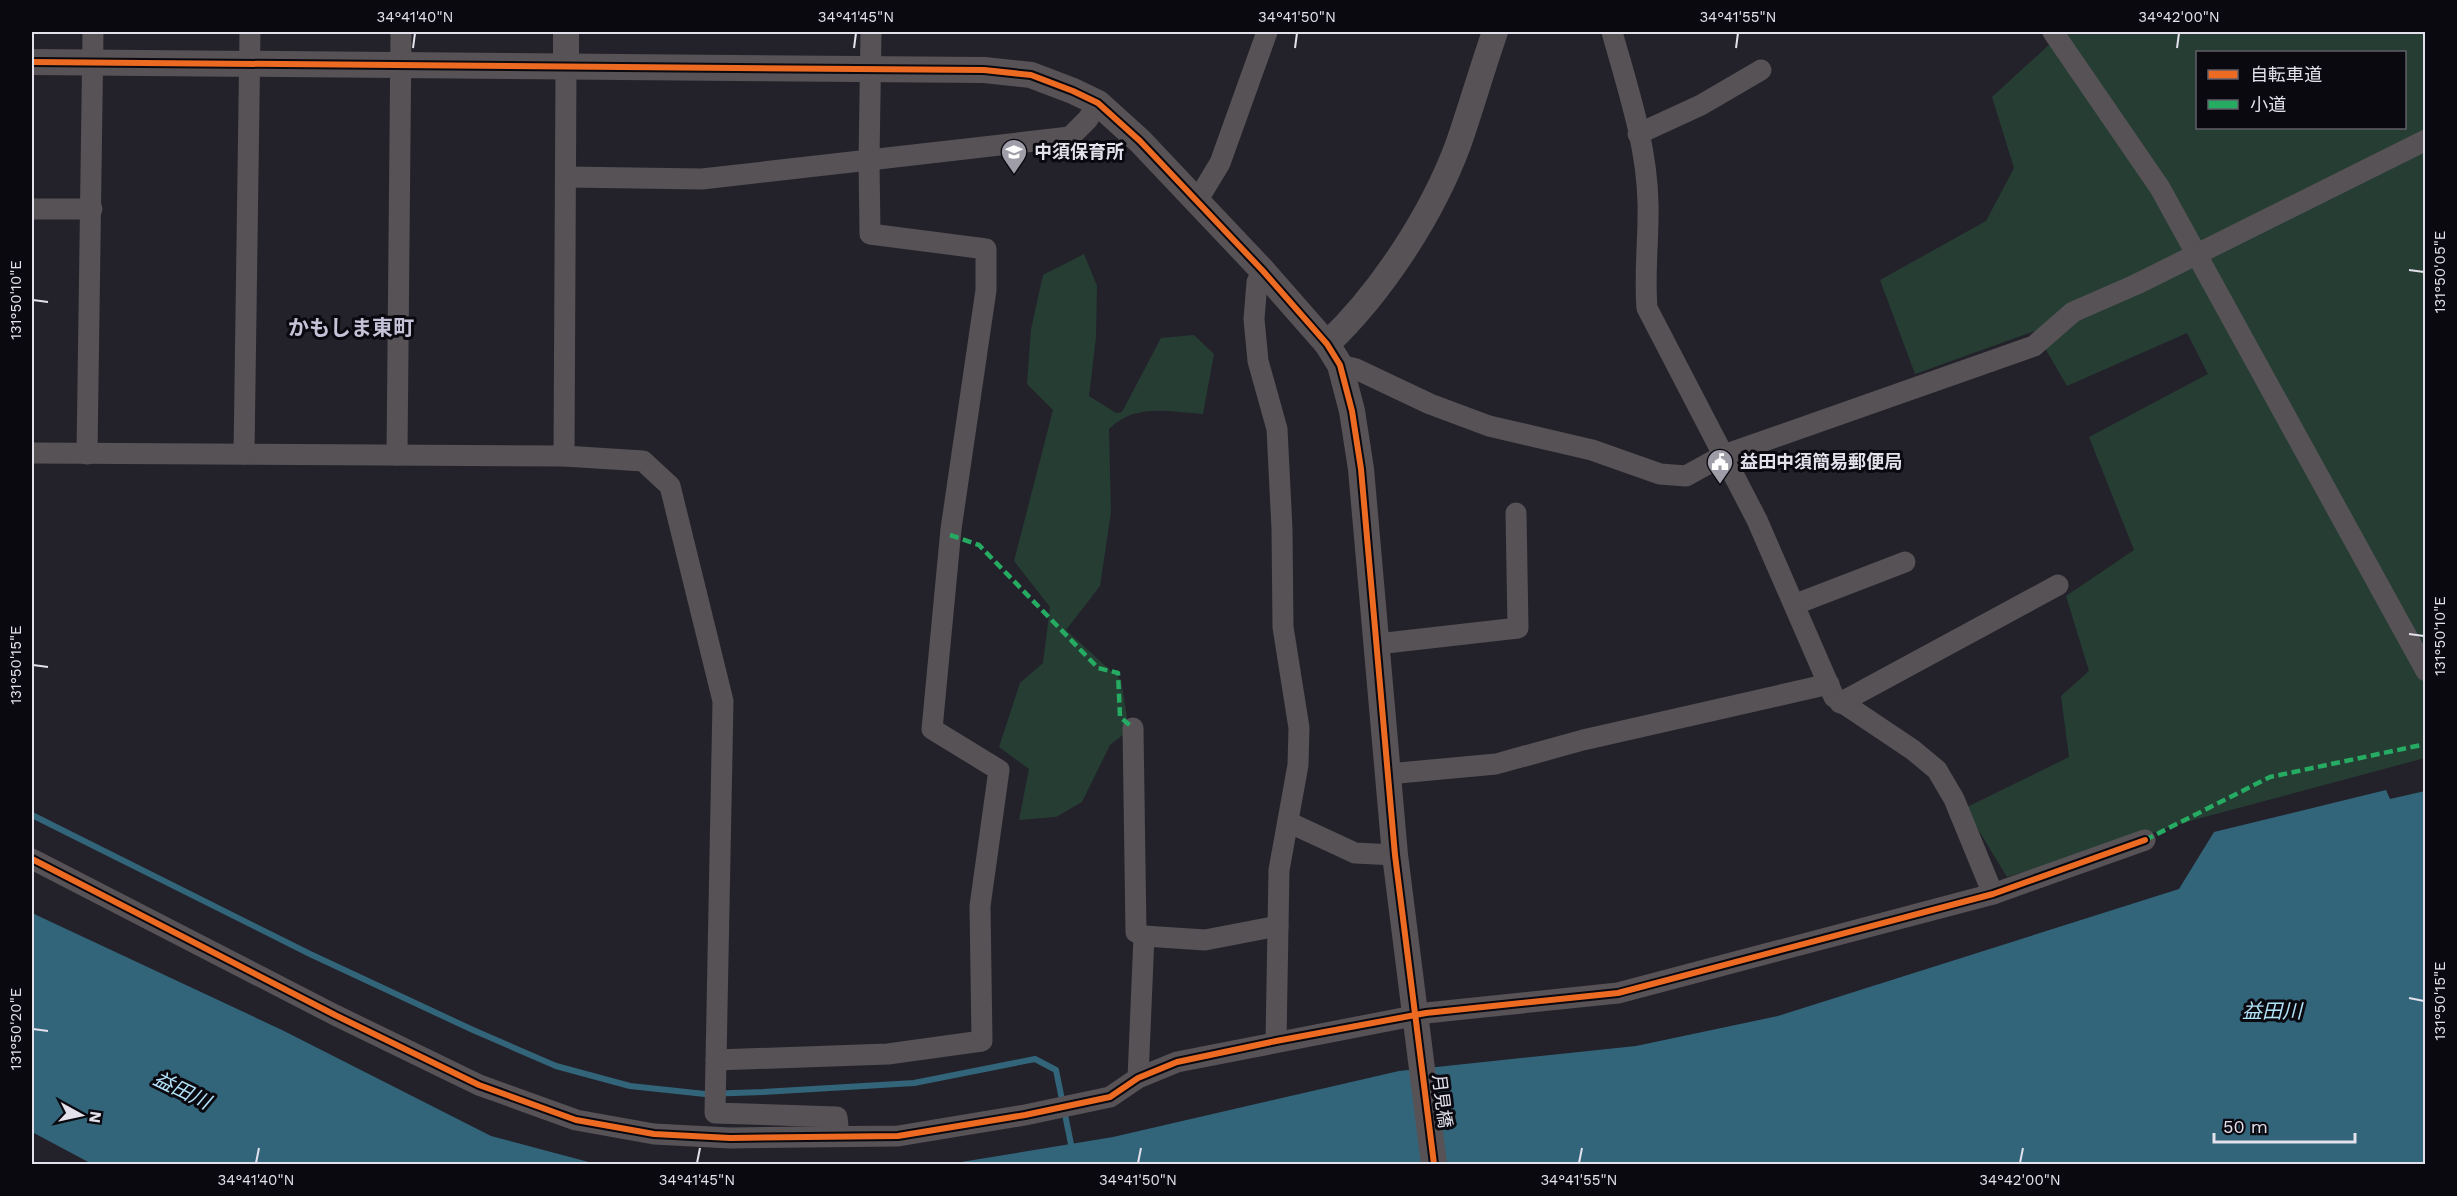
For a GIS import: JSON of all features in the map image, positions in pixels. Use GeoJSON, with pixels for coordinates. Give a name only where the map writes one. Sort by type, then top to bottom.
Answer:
{"type":"FeatureCollection","features":[{"type":"Feature","properties":{"kind":"street"},"geometry":{"type":"LineString","coordinates":[[87,454],[93,32]]}},
{"type":"Feature","properties":{"kind":"street"},"geometry":{"type":"LineString","coordinates":[[244,454],[250,32]]}},
{"type":"Feature","properties":{"kind":"street"},"geometry":{"type":"LineString","coordinates":[[397,455],[401,32]]}},
{"type":"Feature","properties":{"kind":"street"},"geometry":{"type":"LineString","coordinates":[[564,456],[566,32]]}},
{"type":"Feature","properties":{"kind":"street"},"geometry":{"type":"LineString","coordinates":[[716,1060],[888,1054],[982,1041],[980,906],[999,770],[932,729],[951,529],[986,290],[986,249],[870,234],[871,32]]}},
{"type":"Feature","properties":{"kind":"street"},"geometry":{"type":"LineString","coordinates":[[1197,201],[1220,163],[1267,32]]}},
{"type":"Feature","properties":{"kind":"street"},"geometry":{"type":"LineString","coordinates":[[1334,355],[1344,329],[1393,265],[1429,208],[1457,147],[1495,32]]}},
{"type":"Feature","properties":{"kind":"street"},"geometry":{"type":"LineString","coordinates":[[1612,32],[1638,134],[1648,202],[1644,275],[1647,308],[1757,520],[1796,604],[1834,697],[1913,750],[1937,770],[1954,800],[1993,894]]}},
{"type":"Feature","properties":{"kind":"street"},"geometry":{"type":"LineString","coordinates":[[2053,32],[2160,188],[2426,671]]}},
{"type":"Feature","properties":{"kind":"street"},"geometry":{"type":"LineString","coordinates":[[32,62],[93,61],[401,67],[984,70],[1031,75],[1073,91],[1098,104],[1140,141],[1263,271],[1334,355],[1356,369],[1430,404],[1489,426],[1592,450],[1660,474],[1686,476],[1724,455],[2034,346],[2073,312],[2195,255],[2426,141]]}},
{"type":"Feature","properties":{"kind":"street"},"geometry":{"type":"LineString","coordinates":[[1638,134],[1701,105],[1761,70]]}},
{"type":"Feature","properties":{"kind":"street"},"geometry":{"type":"LineString","coordinates":[[566,177],[702,179],[1070,137],[1088,119],[1098,104]]}},
{"type":"Feature","properties":{"kind":"street"},"geometry":{"type":"LineString","coordinates":[[32,209],[92,209]]}},
{"type":"Feature","properties":{"kind":"street"},"geometry":{"type":"LineString","coordinates":[[1263,271],[1257,282],[1254,319],[1258,361],[1277,429],[1282,529],[1282,627],[1299,728],[1298,765],[1279,870],[1276,1041]]}},
{"type":"Feature","properties":{"kind":"street","name":"月見橋"},"geometry":{"type":"LineString","coordinates":[[1334,355],[1352,411],[1361,469],[1395,855],[1434,1164]]}},
{"type":"Feature","properties":{"kind":"street"},"geometry":{"type":"LineString","coordinates":[[32,453],[564,456],[643,460],[670,486],[723,701],[716,1113],[837,1117],[838,1136]]}},
{"type":"Feature","properties":{"kind":"street"},"geometry":{"type":"LineString","coordinates":[[1377,644],[1518,628],[1516,513]]}},
{"type":"Feature","properties":{"kind":"street"},"geometry":{"type":"LineString","coordinates":[[1796,604],[1905,562]]}},
{"type":"Feature","properties":{"kind":"street"},"geometry":{"type":"LineString","coordinates":[[1840,703],[2058,585]]}},
{"type":"Feature","properties":{"kind":"street"},"geometry":{"type":"LineString","coordinates":[[1388,774],[1496,764],[1583,740],[1829,684]]}},
{"type":"Feature","properties":{"kind":"street"},"geometry":{"type":"LineString","coordinates":[[1133,728],[1136,932],[1144,936],[1205,940],[1278,926]]}},
{"type":"Feature","properties":{"kind":"street"},"geometry":{"type":"LineString","coordinates":[[1288,822],[1355,853],[1395,855]]}},
{"type":"Feature","properties":{"kind":"street"},"geometry":{"type":"LineString","coordinates":[[1426,1013],[1617,993],[1993,894],[2145,840]]}},
{"type":"Feature","properties":{"kind":"street"},"geometry":{"type":"LineString","coordinates":[[32,859],[335,1015],[479,1085],[576,1120],[654,1134],[730,1138],[898,1136],[1110,1098],[1138,1078],[1177,1062],[1402,1018]]}},
{"type":"Feature","properties":{"kind":"street"},"geometry":{"type":"LineString","coordinates":[[1138,1078],[1144,936]]}},
{"type":"Feature","properties":{"kind":"green space"},"geometry":{"type":"Polygon","coordinates":[[[2063,32],[2425,32],[2425,758],[2197,819],[2007,877],[1965,808],[2069,757],[2061,696],[2089,671],[2066,596],[2134,550],[2089,437],[2208,374],[2187,333],[2067,386],[2035,331],[1915,374],[1880,280],[1986,221],[2014,168],[1992,97],[2063,32]]]}},
{"type":"Feature","properties":{"kind":"green space"},"geometry":{"type":"Polygon","coordinates":[[[1084,254],[1097,286],[1096,337],[1089,396],[1116,413],[1122,412],[1161,338],[1194,335],[1214,354],[1203,414],[1141,412],[1130,415],[1109,429],[1111,512],[1100,586],[1066,630],[1121,680],[1129,730],[1110,745],[1082,802],[1056,817],[1019,820],[1029,769],[999,747],[1020,683],[1043,663],[1050,607],[1014,561],[1053,410],[1027,384],[1031,329],[1043,275],[1084,254]]]}},
{"type":"Feature","properties":{"kind":"water","name":"益田川"},"geometry":{"type":"Polygon","coordinates":[[[2386,790],[2390,799],[2425,791],[2425,1164],[949,1164],[1113,1137],[1399,1071],[1636,1046],[1778,1016],[2179,889],[2214,832],[2386,790]]]}},
{"type":"Feature","properties":{"kind":"water","name":"益田川"},"geometry":{"type":"Polygon","coordinates":[[[32,913],[282,1030],[491,1136],[596,1164],[92,1164],[32,1132],[32,913]]]}},
{"type":"Feature","properties":{"kind":"waterway"},"geometry":{"type":"LineString","coordinates":[[32,815],[310,954],[473,1030],[556,1066],[630,1086],[705,1094],[914,1083],[1035,1059],[1056,1070],[1075,1164]]}},
{"type":"Feature","properties":{"kind":"marked path"},"geometry":{"type":"LineString","coordinates":[[950,535],[979,545],[1098,668],[1118,673],[1120,717],[1133,728]]}},
{"type":"Feature","properties":{"kind":"marked path"},"geometry":{"type":"LineString","coordinates":[[2145,840],[2270,777],[2426,744]]}},
{"type":"Feature","properties":{"kind":"cycle path"},"geometry":{"type":"LineString","coordinates":[[32,62],[984,70],[1031,75],[1098,103],[1140,141],[1263,271],[1327,344],[1340,365],[1352,411],[1361,469],[1395,855],[1434,1164]]}},
{"type":"Feature","properties":{"kind":"cycle path"},"geometry":{"type":"LineString","coordinates":[[32,859],[335,1015],[479,1085],[576,1120],[654,1134],[730,1138],[898,1136],[1025,1115],[1110,1097],[1138,1078],[1177,1062],[1276,1041],[1426,1013],[1618,993],[1993,894],[2145,840]]}},
{"type":"Feature","properties":{"kind":"place","name":"中須保育所"},"geometry":{"type":"Point","coordinates":[1014,175]}},
{"type":"Feature","properties":{"kind":"place","name":"益田中須簡易郵便局"},"geometry":{"type":"Point","coordinates":[1720,485]}},
{"type":"Feature","properties":{"kind":"district","name":"かもしま東町"},"geometry":{"type":"Point","coordinates":[351,328]}}]}
